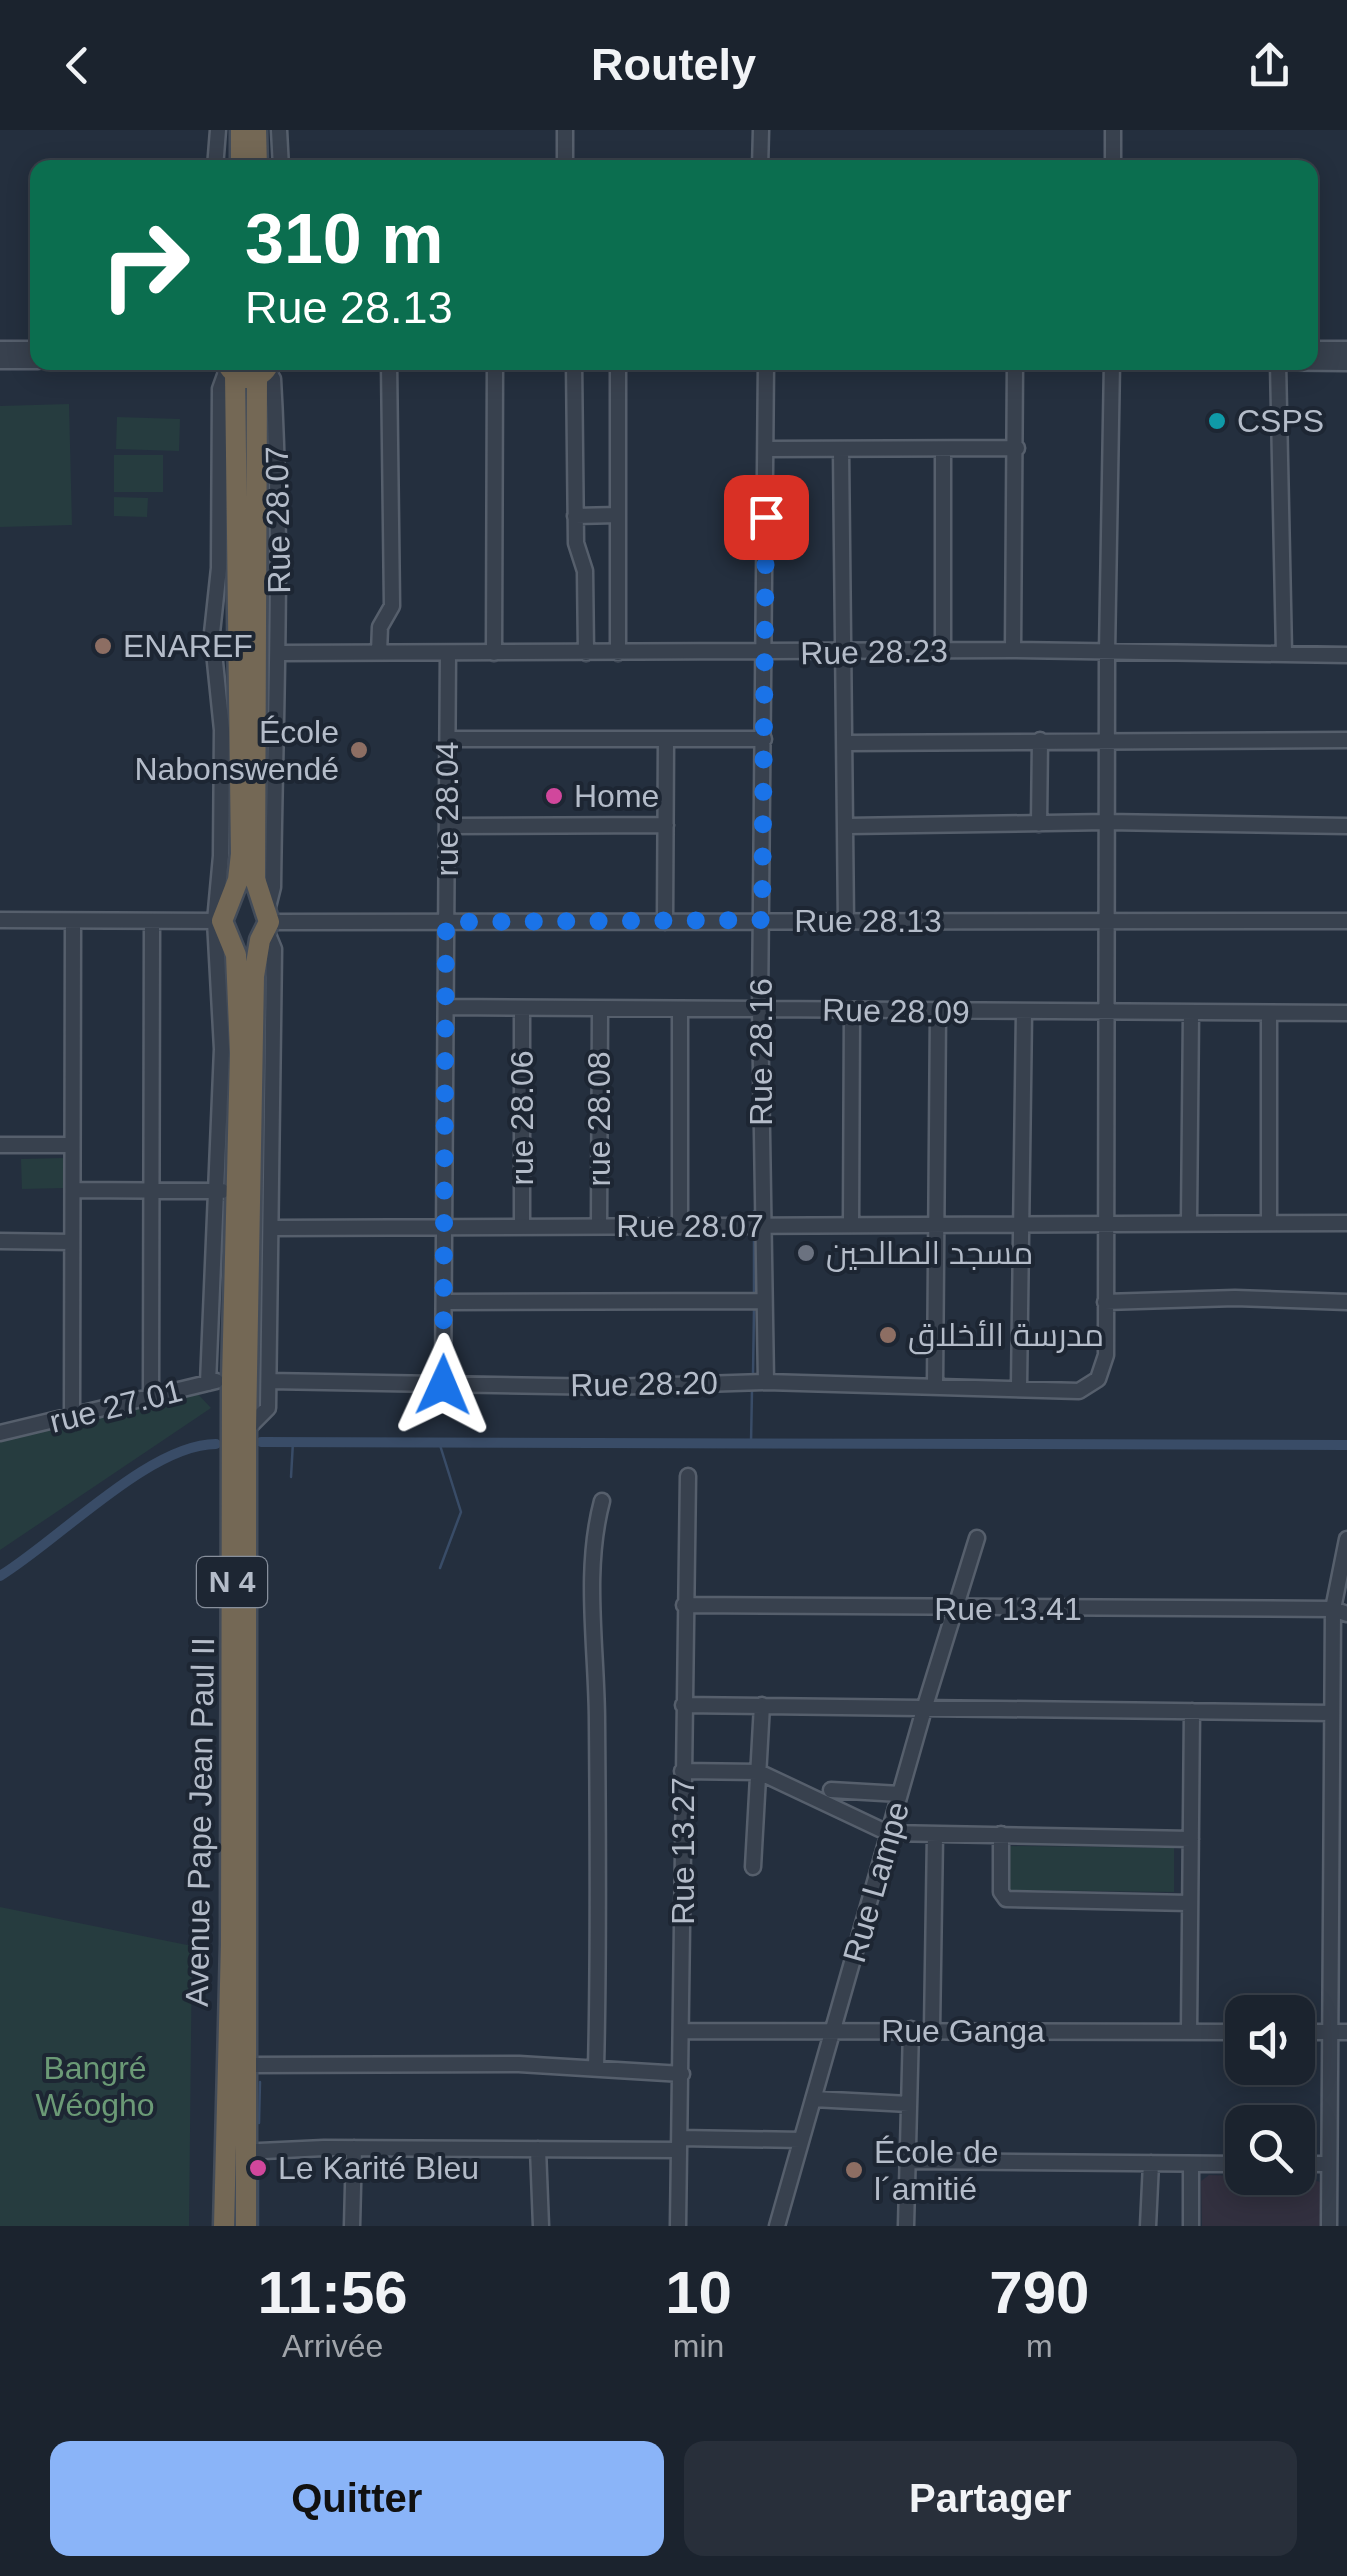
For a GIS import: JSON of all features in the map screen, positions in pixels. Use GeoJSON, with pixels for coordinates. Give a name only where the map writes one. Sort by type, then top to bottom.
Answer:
{"type":"FeatureCollection","features":[{"type":"Feature","properties":{"kind":"highway"},"geometry":{"type":"LineString","coordinates":[[241,130],[241,160]]}},
{"type":"Feature","properties":{"kind":"highway"},"geometry":{"type":"LineString","coordinates":[[256,130],[257,160]]}},
{"type":"Feature","properties":{"kind":"highway","name":"Avenue Pape Jean Paul II"},"geometry":{"type":"LineString","coordinates":[[224,2226],[222,2162],[231,1944],[232,1380],[227,1191],[238,974],[225,921],[241,854],[254,370]]}},
{"type":"Feature","properties":{"kind":"highway","name":"Avenue Pape Jean Paul II"},"geometry":{"type":"LineString","coordinates":[[246,2226],[246,1430],[254,976],[265,922],[255,854],[254,370]]}},
{"type":"Feature","properties":{"kind":"highway"},"geometry":{"type":"LineString","coordinates":[[246,898],[265,922],[245,945],[225,921],[246,898]]}},
{"type":"Feature","properties":{"kind":"street"},"geometry":{"type":"LineString","coordinates":[[216,160],[218,130]]}},
{"type":"Feature","properties":{"kind":"street"},"geometry":{"type":"LineString","coordinates":[[279,130],[281,160]]}},
{"type":"Feature","properties":{"kind":"street"},"geometry":{"type":"LineString","coordinates":[[565,130],[565,160]]}},
{"type":"Feature","properties":{"kind":"street"},"geometry":{"type":"LineString","coordinates":[[760,130],[760,160]]}},
{"type":"Feature","properties":{"kind":"street"},"geometry":{"type":"LineString","coordinates":[[1112,160],[1113,130]]}},
{"type":"Feature","properties":{"kind":"street"},"geometry":{"type":"LineString","coordinates":[[0,349],[30,349]]}},
{"type":"Feature","properties":{"kind":"street"},"geometry":{"type":"LineString","coordinates":[[1318,349],[1347,349]]}},
{"type":"Feature","properties":{"kind":"street"},"geometry":{"type":"LineString","coordinates":[[0,361],[30,361]]}},
{"type":"Feature","properties":{"kind":"street"},"geometry":{"type":"LineString","coordinates":[[1318,363],[1347,363]]}},
{"type":"Feature","properties":{"kind":"street","name":"Rue 28.07"},"geometry":{"type":"LineString","coordinates":[[246,1430],[268,1408],[274,949],[265,922],[273,887],[281,653],[273,379],[257,370]]}},
{"type":"Feature","properties":{"kind":"street"},"geometry":{"type":"LineString","coordinates":[[379,652],[380,627],[392,606],[390,370]]}},
{"type":"Feature","properties":{"kind":"street"},"geometry":{"type":"LineString","coordinates":[[494,370],[494,652]]}},
{"type":"Feature","properties":{"kind":"street"},"geometry":{"type":"LineString","coordinates":[[574,370],[576,548],[585,571],[586,652]]}},
{"type":"Feature","properties":{"kind":"street"},"geometry":{"type":"LineString","coordinates":[[618,370],[618,652]]}},
{"type":"Feature","properties":{"kind":"street","name":"Rue 28.16"},"geometry":{"type":"LineString","coordinates":[[766,370],[760,1008],[760,1226],[766,1382]]}},
{"type":"Feature","properties":{"kind":"street"},"geometry":{"type":"LineString","coordinates":[[1013,650],[1015,370]]}},
{"type":"Feature","properties":{"kind":"street"},"geometry":{"type":"LineString","coordinates":[[1112,370],[1106,738],[1109,1012],[1105,1302],[1235,1298],[1347,1302]]}},
{"type":"Feature","properties":{"kind":"street"},"geometry":{"type":"LineString","coordinates":[[1278,370],[1284,653]]}},
{"type":"Feature","properties":{"kind":"street"},"geometry":{"type":"LineString","coordinates":[[766,449],[1016,448]]}},
{"type":"Feature","properties":{"kind":"street"},"geometry":{"type":"LineString","coordinates":[[841,450],[848,826],[846,923]]}},
{"type":"Feature","properties":{"kind":"street"},"geometry":{"type":"LineString","coordinates":[[942,450],[943,650]]}},
{"type":"Feature","properties":{"kind":"street"},"geometry":{"type":"LineString","coordinates":[[575,516],[618,515]]}},
{"type":"Feature","properties":{"kind":"street","name":"Rue 28.23"},"geometry":{"type":"LineString","coordinates":[[281,653],[1013,650],[1347,655]]}},
{"type":"Feature","properties":{"kind":"street","name":"rue 28.04"},"geometry":{"type":"LineString","coordinates":[[443,1385],[448,653]]}},
{"type":"Feature","properties":{"kind":"street"},"geometry":{"type":"LineString","coordinates":[[847,743],[1106,738],[1347,740]]}},
{"type":"Feature","properties":{"kind":"street"},"geometry":{"type":"LineString","coordinates":[[448,739],[764,740]]}},
{"type":"Feature","properties":{"kind":"street"},"geometry":{"type":"LineString","coordinates":[[665,922],[666,739]]}},
{"type":"Feature","properties":{"kind":"street"},"geometry":{"type":"LineString","coordinates":[[1039,824],[1040,740]]}},
{"type":"Feature","properties":{"kind":"street"},"geometry":{"type":"LineString","coordinates":[[848,826],[1108,822],[1347,826]]}},
{"type":"Feature","properties":{"kind":"street"},"geometry":{"type":"LineString","coordinates":[[448,826],[666,826]]}},
{"type":"Feature","properties":{"kind":"street"},"geometry":{"type":"LineString","coordinates":[[0,920],[225,921]]}},
{"type":"Feature","properties":{"kind":"street"},"geometry":{"type":"LineString","coordinates":[[72,922],[72,1417]]}},
{"type":"Feature","properties":{"kind":"street"},"geometry":{"type":"LineString","coordinates":[[152,922],[152,1397]]}},
{"type":"Feature","properties":{"kind":"street","name":"Rue 28.13"},"geometry":{"type":"LineString","coordinates":[[265,922],[1347,922]]}},
{"type":"Feature","properties":{"kind":"street","name":"Rue 28.09"},"geometry":{"type":"LineString","coordinates":[[446,1007],[1347,1013]]}},
{"type":"Feature","properties":{"kind":"street","name":"rue 28.06"},"geometry":{"type":"LineString","coordinates":[[522,1010],[522,1227]]}},
{"type":"Feature","properties":{"kind":"street"},"geometry":{"type":"LineString","coordinates":[[680,1010],[680,1226]]}},
{"type":"Feature","properties":{"kind":"street","name":"rue 28.08"},"geometry":{"type":"LineString","coordinates":[[599,1227],[600,1011]]}},
{"type":"Feature","properties":{"kind":"street"},"geometry":{"type":"LineString","coordinates":[[851,1225],[852,1011]]}},
{"type":"Feature","properties":{"kind":"street"},"geometry":{"type":"LineString","coordinates":[[935,1385],[938,1012]]}},
{"type":"Feature","properties":{"kind":"street"},"geometry":{"type":"LineString","coordinates":[[1020,1386],[1024,1012]]}},
{"type":"Feature","properties":{"kind":"street"},"geometry":{"type":"LineString","coordinates":[[1188,1221],[1192,1013]]}},
{"type":"Feature","properties":{"kind":"street"},"geometry":{"type":"LineString","coordinates":[[1269,1014],[1269,1222]]}},
{"type":"Feature","properties":{"kind":"street"},"geometry":{"type":"LineString","coordinates":[[0,1145],[72,1146]]}},
{"type":"Feature","properties":{"kind":"street"},"geometry":{"type":"LineString","coordinates":[[73,1190],[227,1191],[208,1383]]}},
{"type":"Feature","properties":{"kind":"street","name":"Rue 28.07"},"geometry":{"type":"LineString","coordinates":[[272,1228],[1347,1223]]}},
{"type":"Feature","properties":{"kind":"street"},"geometry":{"type":"LineString","coordinates":[[0,1241],[72,1242]]}},
{"type":"Feature","properties":{"kind":"street"},"geometry":{"type":"LineString","coordinates":[[444,1302],[764,1302]]}},
{"type":"Feature","properties":{"kind":"street","name":"Rue 28.20"},"geometry":{"type":"LineString","coordinates":[[269,1380],[443,1385],[766,1382],[1020,1386],[1079,1392],[1098,1379],[1106,1354],[1105,1302]]}},
{"type":"Feature","properties":{"kind":"street","name":"rue 27.01"},"geometry":{"type":"LineString","coordinates":[[0,1433],[232,1380]]}},
{"type":"Feature","properties":{"kind":"street","name":"Rue 13.27"},"geometry":{"type":"LineString","coordinates":[[678,2226],[684,2030],[682,1771],[688,1476]]}},
{"type":"Feature","properties":{"kind":"street"},"geometry":{"type":"LineString","coordinates":[[596,2068],[600,1932],[593,1662],[595,1530],[602,1502]]}},
{"type":"Feature","properties":{"kind":"street","name":"Rue Lampe"},"geometry":{"type":"LineString","coordinates":[[777,2226],[924,1706],[978,1538]]}},
{"type":"Feature","properties":{"kind":"street"},"geometry":{"type":"LineString","coordinates":[[1328,2226],[1332,1713],[1347,1539]]}},
{"type":"Feature","properties":{"kind":"street","name":"Rue 13.41"},"geometry":{"type":"LineString","coordinates":[[684,1605],[1340,1611]]}},
{"type":"Feature","properties":{"kind":"street"},"geometry":{"type":"LineString","coordinates":[[753,1867],[762,1705]]}},
{"type":"Feature","properties":{"kind":"street"},"geometry":{"type":"LineString","coordinates":[[683,1706],[1332,1713]]}},
{"type":"Feature","properties":{"kind":"street"},"geometry":{"type":"LineString","coordinates":[[1189,2032],[1192,1711]]}},
{"type":"Feature","properties":{"kind":"street"},"geometry":{"type":"LineString","coordinates":[[682,1771],[760,1772],[888,1833],[1190,1839]]}},
{"type":"Feature","properties":{"kind":"street"},"geometry":{"type":"LineString","coordinates":[[831,1790],[900,1794]]}},
{"type":"Feature","properties":{"kind":"street"},"geometry":{"type":"LineString","coordinates":[[1000,1834],[1001,1892],[1006,1899],[1190,1903]]}},
{"type":"Feature","properties":{"kind":"street"},"geometry":{"type":"LineString","coordinates":[[932,2028],[935,1835]]}},
{"type":"Feature","properties":{"kind":"street"},"geometry":{"type":"LineString","coordinates":[[906,2226],[911,2028]]}},
{"type":"Feature","properties":{"kind":"street","name":"Rue Ganga"},"geometry":{"type":"LineString","coordinates":[[684,2030],[1225,2032]]}},
{"type":"Feature","properties":{"kind":"street"},"geometry":{"type":"LineString","coordinates":[[1315,2032],[1347,2032]]}},
{"type":"Feature","properties":{"kind":"street"},"geometry":{"type":"LineString","coordinates":[[248,2066],[409,2062],[682,2074]]}},
{"type":"Feature","properties":{"kind":"street"},"geometry":{"type":"LineString","coordinates":[[814,2099],[908,2104]]}},
{"type":"Feature","properties":{"kind":"street"},"geometry":{"type":"LineString","coordinates":[[222,2162],[248,2149],[538,2149],[801,2140]]}},
{"type":"Feature","properties":{"kind":"street"},"geometry":{"type":"LineString","coordinates":[[352,2226],[354,2148]]}},
{"type":"Feature","properties":{"kind":"street"},"geometry":{"type":"LineString","coordinates":[[538,2149],[541,2226]]}},
{"type":"Feature","properties":{"kind":"street"},"geometry":{"type":"LineString","coordinates":[[908,2162],[1225,2164]]}},
{"type":"Feature","properties":{"kind":"street"},"geometry":{"type":"LineString","coordinates":[[1148,2226],[1150,2163]]}},
{"type":"Feature","properties":{"kind":"street"},"geometry":{"type":"LineString","coordinates":[[1191,2164],[1191,2226]]}},
{"type":"Feature","properties":{"kind":"street"},"geometry":{"type":"LineString","coordinates":[[1315,2164],[1329,2164]]}},
{"type":"Feature","properties":{"kind":"shaded area"},"geometry":{"type":"Polygon","coordinates":[[[1209,2175],[1225,2176],[1225,2195],[1315,2195],[1315,2180],[1322,2183],[1324,2226],[1202,2226],[1201,2181],[1209,2175]]]}},
{"type":"Feature","properties":{"kind":"green space"},"geometry":{"type":"Polygon","coordinates":[[[69,404],[72,525],[0,527],[0,406],[69,404]]]}},
{"type":"Feature","properties":{"kind":"green space"},"geometry":{"type":"Polygon","coordinates":[[[117,417],[180,419],[179,451],[116,449],[117,417]]]}},
{"type":"Feature","properties":{"kind":"green space"},"geometry":{"type":"Polygon","coordinates":[[[114,455],[163,455],[163,492],[114,492],[114,455]]]}},
{"type":"Feature","properties":{"kind":"green space"},"geometry":{"type":"Polygon","coordinates":[[[114,497],[148,498],[147,517],[114,516],[114,497]]]}},
{"type":"Feature","properties":{"kind":"green space"},"geometry":{"type":"Polygon","coordinates":[[[63,1158],[64,1188],[22,1189],[21,1159],[63,1158]]]}},
{"type":"Feature","properties":{"kind":"green space"},"geometry":{"type":"Polygon","coordinates":[[[195,1391],[211,1408],[0,1550],[0,1442],[195,1391]]]}},
{"type":"Feature","properties":{"kind":"green space"},"geometry":{"type":"Polygon","coordinates":[[[1006,1846],[1174,1848],[1174,1892],[1007,1890],[1006,1846]]]}},
{"type":"Feature","properties":{"kind":"green space","name":"Bangré Wéogho"},"geometry":{"type":"Polygon","coordinates":[[[0,1907],[192,1946],[189,2226],[0,2226],[0,1907]]]}},
{"type":"Feature","properties":{"kind":"waterway"},"geometry":{"type":"LineString","coordinates":[[754,1211],[754,1218]]}},
{"type":"Feature","properties":{"kind":"waterway"},"geometry":{"type":"LineString","coordinates":[[754,1234],[754,1293]]}},
{"type":"Feature","properties":{"kind":"waterway"},"geometry":{"type":"LineString","coordinates":[[753,1374],[754,1310]]}},
{"type":"Feature","properties":{"kind":"waterway"},"geometry":{"type":"LineString","coordinates":[[751,1443],[752,1390]]}},
{"type":"Feature","properties":{"kind":"waterway"},"geometry":{"type":"LineString","coordinates":[[261,1442],[1347,1445]]}},
{"type":"Feature","properties":{"kind":"waterway"},"geometry":{"type":"LineString","coordinates":[[291,1477],[293,1442]]}},
{"type":"Feature","properties":{"kind":"waterway"},"geometry":{"type":"LineString","coordinates":[[439,1442],[461,1512],[440,1568]]}},
{"type":"Feature","properties":{"kind":"waterway"},"geometry":{"type":"LineString","coordinates":[[0,1576],[134,1476],[190,1448],[216,1444]]}},
{"type":"Feature","properties":{"kind":"waterway"},"geometry":{"type":"LineString","coordinates":[[259,2123],[260,2082]]}},
{"type":"Feature","properties":{"kind":"waterway"},"geometry":{"type":"LineString","coordinates":[[258,2168],[258,2226]]}},
{"type":"Feature","properties":{"kind":"place","name":"CSPS"},"geometry":{"type":"Point","coordinates":[1217,421]}},
{"type":"Feature","properties":{"kind":"place","name":"ENAREF"},"geometry":{"type":"Point","coordinates":[103,646]}},
{"type":"Feature","properties":{"kind":"place","name":"École Nabonswendé"},"geometry":{"type":"Point","coordinates":[359,750]}},
{"type":"Feature","properties":{"kind":"place","name":"Home"},"geometry":{"type":"Point","coordinates":[554,796]}},
{"type":"Feature","properties":{"kind":"place","name":"مسجد الصالحين"},"geometry":{"type":"Point","coordinates":[806,1253]}},
{"type":"Feature","properties":{"kind":"place","name":"مدرسة الأخلاق"},"geometry":{"type":"Point","coordinates":[888,1335]}},
{"type":"Feature","properties":{"kind":"place","name":"Le Karité Bleu"},"geometry":{"type":"Point","coordinates":[258,2168]}},
{"type":"Feature","properties":{"kind":"place","name":"École de l´amitié"},"geometry":{"type":"Point","coordinates":[854,2170]}},
{"type":"Feature","properties":{"kind":"route"},"geometry":{"type":"LineString","coordinates":[[443,1385],[446,922],[762,920],[766,517]]}}]}
